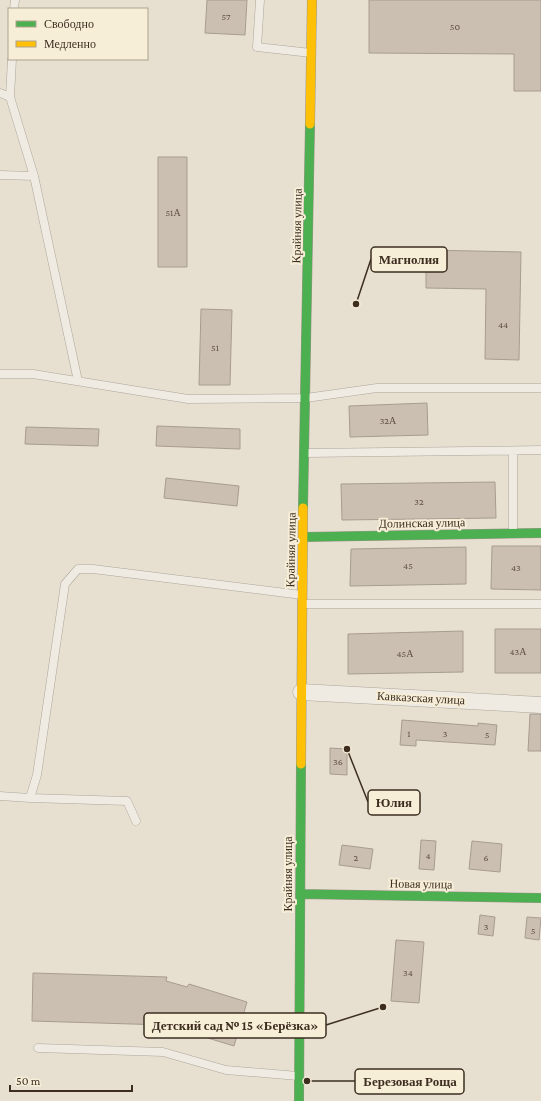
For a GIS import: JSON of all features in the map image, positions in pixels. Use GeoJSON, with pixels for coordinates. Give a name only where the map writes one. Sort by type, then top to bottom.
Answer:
{"type":"FeatureCollection","features":[{"type":"Feature","properties":{"kind":"street","name":"Крайняя улица"},"geometry":{"type":"LineString","coordinates":[[299,1101],[302,600],[312,0]]}},
{"type":"Feature","properties":{"kind":"street","name":"Долинская улица"},"geometry":{"type":"LineString","coordinates":[[304,537],[541,533]]}},
{"type":"Feature","properties":{"kind":"street","name":"Кавказская улица"},"geometry":{"type":"LineString","coordinates":[[301,692],[541,704]]}},
{"type":"Feature","properties":{"kind":"street","name":"Новая улица"},"geometry":{"type":"LineString","coordinates":[[300,894],[541,898]]}},
{"type":"Feature","properties":{"kind":"lane"},"geometry":{"type":"LineString","coordinates":[[260,0],[257,47],[312,54]]}},
{"type":"Feature","properties":{"kind":"lane"},"geometry":{"type":"LineString","coordinates":[[12,60],[10,97],[34,176],[78,381]]}},
{"type":"Feature","properties":{"kind":"lane"},"geometry":{"type":"LineString","coordinates":[[0,93],[10,97]]}},
{"type":"Feature","properties":{"kind":"lane"},"geometry":{"type":"LineString","coordinates":[[0,175],[34,176]]}},
{"type":"Feature","properties":{"kind":"lane"},"geometry":{"type":"LineString","coordinates":[[0,374],[33,374],[188,399],[306,398],[377,388],[541,388]]}},
{"type":"Feature","properties":{"kind":"lane"},"geometry":{"type":"LineString","coordinates":[[513,450],[513,533]]}},
{"type":"Feature","properties":{"kind":"lane"},"geometry":{"type":"LineString","coordinates":[[305,453],[541,450]]}},
{"type":"Feature","properties":{"kind":"lane"},"geometry":{"type":"LineString","coordinates":[[30,798],[37,775],[64,584],[78,569],[93,569],[302,600],[541,604]]}},
{"type":"Feature","properties":{"kind":"lane"},"geometry":{"type":"LineString","coordinates":[[0,796],[127,801],[136,821]]}},
{"type":"Feature","properties":{"kind":"lane"},"geometry":{"type":"LineString","coordinates":[[38,1048],[163,1052],[226,1070],[298,1076]]}},
{"type":"Feature","properties":{"kind":"building"},"geometry":{"type":"Polygon","coordinates":[[[207,0],[247,0],[245,35],[205,33],[207,0]]]}},
{"type":"Feature","properties":{"kind":"building"},"geometry":{"type":"Polygon","coordinates":[[[369,0],[541,0],[541,91],[514,91],[514,54],[369,53],[369,0]]]}},
{"type":"Feature","properties":{"kind":"building"},"geometry":{"type":"Polygon","coordinates":[[[158,157],[187,157],[187,267],[158,267],[158,157]]]}},
{"type":"Feature","properties":{"kind":"building"},"geometry":{"type":"Polygon","coordinates":[[[426,250],[521,252],[519,360],[485,359],[486,289],[426,288],[426,250]]]}},
{"type":"Feature","properties":{"kind":"building"},"geometry":{"type":"Polygon","coordinates":[[[201,309],[232,310],[230,385],[199,385],[201,309]]]}},
{"type":"Feature","properties":{"kind":"building"},"geometry":{"type":"Polygon","coordinates":[[[427,403],[428,435],[350,437],[349,406],[427,403]]]}},
{"type":"Feature","properties":{"kind":"building"},"geometry":{"type":"Polygon","coordinates":[[[157,426],[240,429],[240,449],[156,446],[157,426]]]}},
{"type":"Feature","properties":{"kind":"building"},"geometry":{"type":"Polygon","coordinates":[[[26,427],[99,429],[98,446],[25,444],[26,427]]]}},
{"type":"Feature","properties":{"kind":"building"},"geometry":{"type":"Polygon","coordinates":[[[166,478],[239,486],[237,506],[164,498],[166,478]]]}},
{"type":"Feature","properties":{"kind":"building"},"geometry":{"type":"Polygon","coordinates":[[[495,482],[496,518],[342,520],[341,484],[495,482]]]}},
{"type":"Feature","properties":{"kind":"building"},"geometry":{"type":"Polygon","coordinates":[[[492,546],[541,546],[541,590],[491,589],[492,546]]]}},
{"type":"Feature","properties":{"kind":"building"},"geometry":{"type":"Polygon","coordinates":[[[466,547],[466,584],[350,586],[351,549],[466,547]]]}},
{"type":"Feature","properties":{"kind":"building"},"geometry":{"type":"Polygon","coordinates":[[[495,629],[541,629],[541,673],[495,673],[495,629]]]}},
{"type":"Feature","properties":{"kind":"building"},"geometry":{"type":"Polygon","coordinates":[[[463,631],[463,672],[348,674],[348,634],[463,631]]]}},
{"type":"Feature","properties":{"kind":"building"},"geometry":{"type":"Polygon","coordinates":[[[530,714],[541,714],[541,751],[528,751],[530,714]]]}},
{"type":"Feature","properties":{"kind":"building"},"geometry":{"type":"Polygon","coordinates":[[[402,720],[478,726],[478,723],[497,725],[495,745],[416,740],[416,746],[400,745],[402,720]]]}},
{"type":"Feature","properties":{"kind":"building"},"geometry":{"type":"Polygon","coordinates":[[[330,748],[347,749],[347,775],[330,774],[330,748]]]}},
{"type":"Feature","properties":{"kind":"building"},"geometry":{"type":"Polygon","coordinates":[[[421,840],[436,841],[434,870],[419,869],[421,840]]]}},
{"type":"Feature","properties":{"kind":"building"},"geometry":{"type":"Polygon","coordinates":[[[472,841],[502,844],[500,872],[469,869],[472,841]]]}},
{"type":"Feature","properties":{"kind":"building"},"geometry":{"type":"Polygon","coordinates":[[[342,845],[373,849],[370,869],[339,865],[342,845]]]}},
{"type":"Feature","properties":{"kind":"building"},"geometry":{"type":"Polygon","coordinates":[[[480,915],[495,917],[493,936],[478,934],[480,915]]]}},
{"type":"Feature","properties":{"kind":"building"},"geometry":{"type":"Polygon","coordinates":[[[527,917],[541,918],[539,940],[525,938],[527,917]]]}},
{"type":"Feature","properties":{"kind":"building"},"geometry":{"type":"Polygon","coordinates":[[[396,940],[424,942],[419,1003],[391,1001],[396,940]]]}},
{"type":"Feature","properties":{"kind":"building"},"geometry":{"type":"Polygon","coordinates":[[[33,973],[167,977],[166,981],[187,987],[189,984],[247,1002],[234,1046],[165,1025],[32,1021],[33,973]]]}},
{"type":"Feature","properties":{"kind":"traffic: fast"},"geometry":{"type":"LineString","coordinates":[[303,508],[310,124]]}},
{"type":"Feature","properties":{"kind":"traffic: fast"},"geometry":{"type":"LineString","coordinates":[[304,537],[541,533]]}},
{"type":"Feature","properties":{"kind":"traffic: fast"},"geometry":{"type":"LineString","coordinates":[[299,1101],[301,764]]}},
{"type":"Feature","properties":{"kind":"traffic: fast"},"geometry":{"type":"LineString","coordinates":[[300,894],[541,898]]}},
{"type":"Feature","properties":{"kind":"traffic: slow"},"geometry":{"type":"LineString","coordinates":[[310,124],[312,0]]}},
{"type":"Feature","properties":{"kind":"traffic: slow"},"geometry":{"type":"LineString","coordinates":[[301,764],[303,508]]}},
{"type":"Feature","properties":{"kind":"place","name":"Магнолия"},"geometry":{"type":"Point","coordinates":[356,304]}},
{"type":"Feature","properties":{"kind":"place","name":"Юлия"},"geometry":{"type":"Point","coordinates":[347,749]}},
{"type":"Feature","properties":{"kind":"place","name":"Детский сад № 15 «Берёзка»"},"geometry":{"type":"Point","coordinates":[383,1007]}},
{"type":"Feature","properties":{"kind":"place","name":"Березовая Роща"},"geometry":{"type":"Point","coordinates":[307,1081]}}]}
